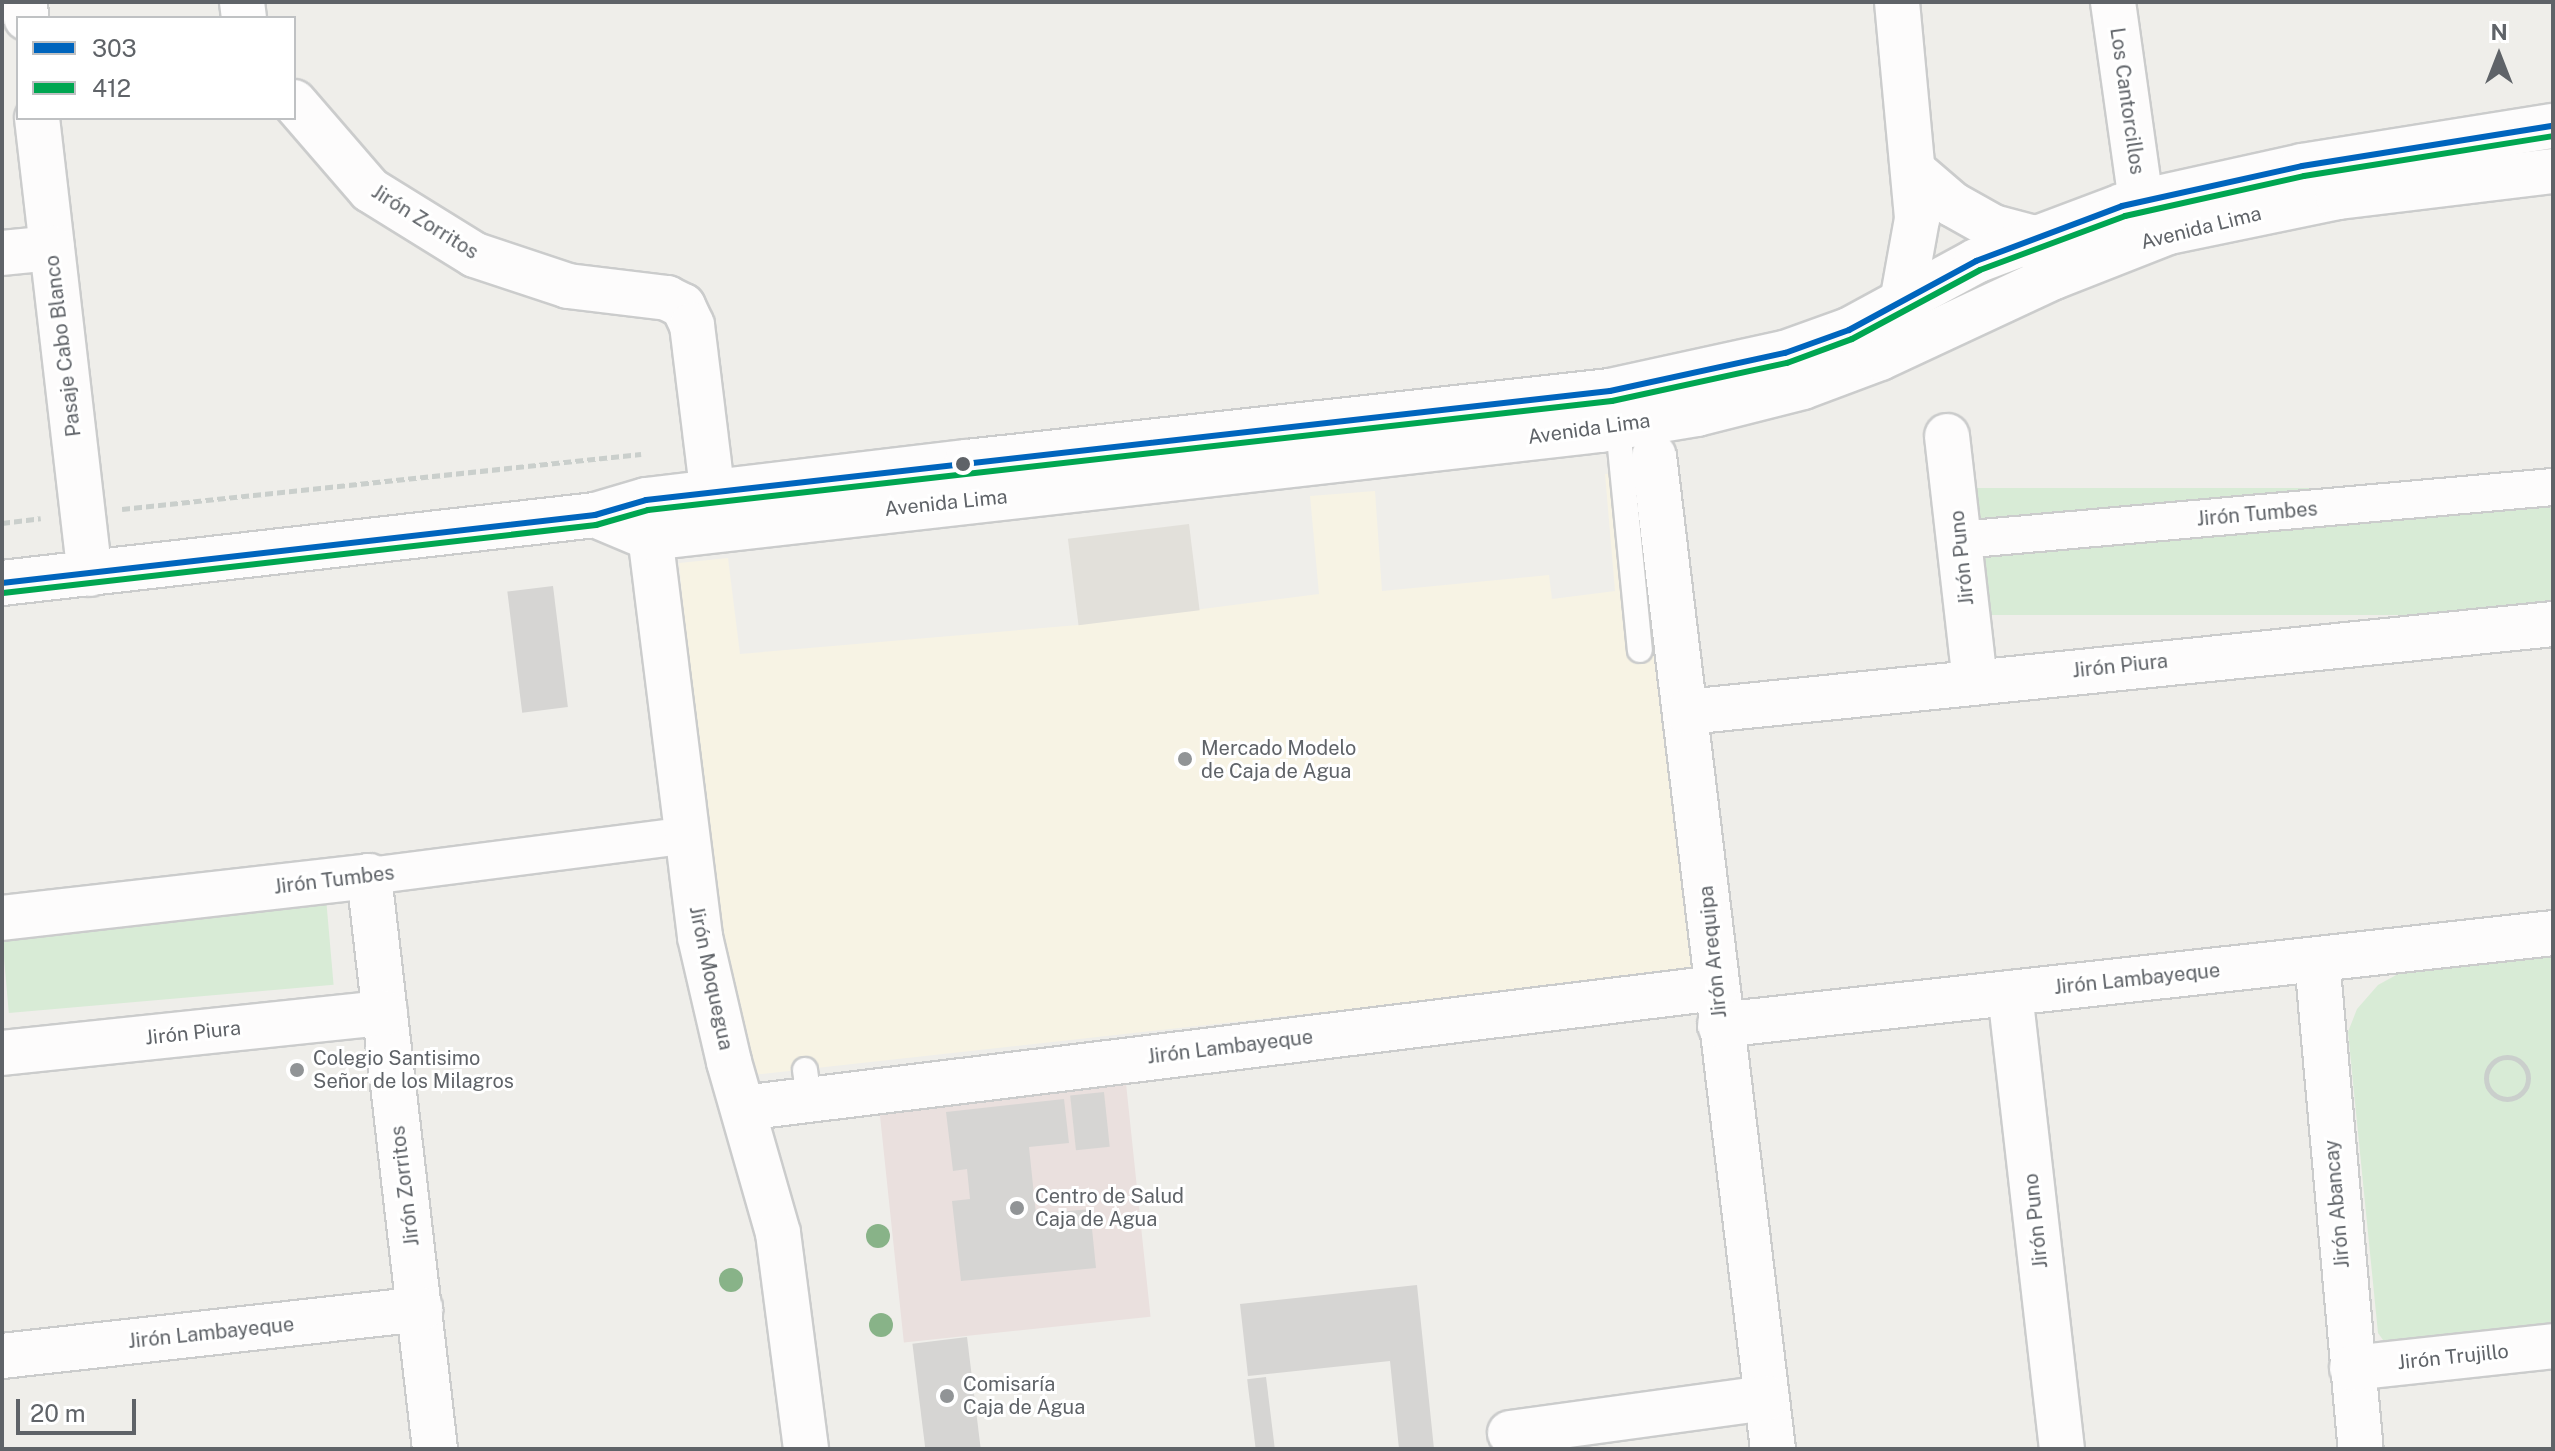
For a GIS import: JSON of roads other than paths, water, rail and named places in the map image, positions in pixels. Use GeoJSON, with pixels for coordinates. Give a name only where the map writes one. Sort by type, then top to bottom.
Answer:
{"type":"FeatureCollection","features":[{"type":"Feature","properties":{"kind":"street"},"geometry":{"type":"LineString","coordinates":[[1897,2],[1898,60],[1916,173],[1917,219],[1902,302]]}},
{"type":"Feature","properties":{"kind":"street","name":"Los Cantorcillos"},"geometry":{"type":"LineString","coordinates":[[2113,2],[2141,200]]}},
{"type":"Feature","properties":{"kind":"street","name":"Jirón Zorritos"},"geometry":{"type":"LineString","coordinates":[[296,104],[370,190],[475,255],[568,286],[667,298],[683,306],[692,325],[715,511]]}},
{"type":"Feature","properties":{"kind":"street","name":"Pasaje Cabo Blanco"},"geometry":{"type":"LineString","coordinates":[[37,120],[90,574]]}},
{"type":"Feature","properties":{"kind":"street","name":"Avenida Lima"},"geometry":{"type":"LineString","coordinates":[[648,519],[1610,391],[1785,353],[1849,330],[2031,237],[2141,200],[2302,166],[2553,126]]}},
{"type":"Feature","properties":{"kind":"street","name":"Avenida Lima"},"geometry":{"type":"LineString","coordinates":[[715,511],[1618,427],[1744,405],[1880,358],[2054,277],[2138,243],[2214,221],[2338,197],[2553,171]]}},
{"type":"Feature","properties":{"kind":"street"},"geometry":{"type":"LineString","coordinates":[[1916,173],[1952,204],[1993,227],[2031,237],[2054,277]]}},
{"type":"Feature","properties":{"kind":"street"},"geometry":{"type":"LineString","coordinates":[[2,253],[52,248]]}},
{"type":"Feature","properties":{"kind":"street","name":"Jirón Puno"},"geometry":{"type":"LineString","coordinates":[[1947,436],[1975,680]]}},
{"type":"Feature","properties":{"kind":"street","name":"Jirón Arequipa"},"geometry":{"type":"LineString","coordinates":[[1654,456],[1773,1449]]}},
{"type":"Feature","properties":{"kind":"street","name":"Jirón Tumbes"},"geometry":{"type":"LineString","coordinates":[[1960,540],[2553,487]]}},
{"type":"Feature","properties":{"kind":"street"},"geometry":{"type":"LineString","coordinates":[[2,583],[595,515],[648,519]]}},
{"type":"Feature","properties":{"kind":"street","name":"Jirón Moquegua"},"geometry":{"type":"LineString","coordinates":[[648,519],[700,937],[778,1233],[806,1449]]}},
{"type":"Feature","properties":{"kind":"street","name":"Jirón Piura"},"geometry":{"type":"LineString","coordinates":[[1687,712],[1975,680],[2553,624]]}},
{"type":"Feature","properties":{"kind":"street","name":"Jirón Tumbes"},"geometry":{"type":"LineString","coordinates":[[2,918],[665,838]]}},
{"type":"Feature","properties":{"kind":"street","name":"Jirón Zorritos"},"geometry":{"type":"LineString","coordinates":[[369,876],[435,1449]]}},
{"type":"Feature","properties":{"kind":"street","name":"Jirón Lambayeque"},"geometry":{"type":"LineString","coordinates":[[743,1108],[807,1084],[1718,1006],[2010,993],[2553,933]]}},
{"type":"Feature","properties":{"kind":"street","name":"Jirón Abancay"},"geometry":{"type":"LineString","coordinates":[[2317,960],[2361,1449]]}},
{"type":"Feature","properties":{"kind":"street","name":"Jirón Puno"},"geometry":{"type":"LineString","coordinates":[[2010,993],[2062,1449]]}},
{"type":"Feature","properties":{"kind":"street","name":"Jirón Piura"},"geometry":{"type":"LineString","coordinates":[[2,1053],[385,1013]]}},
{"type":"Feature","properties":{"kind":"street","name":"Jirón Lambayeque"},"geometry":{"type":"LineString","coordinates":[[2,1356],[420,1309]]}},
{"type":"Feature","properties":{"kind":"street","name":"Jirón Trujillo"},"geometry":{"type":"LineString","coordinates":[[2352,1368],[2553,1346]]}},
{"type":"Feature","properties":{"kind":"street"},"geometry":{"type":"LineString","coordinates":[[1510,1433],[1767,1398]]}},
{"type":"Feature","properties":{"kind":"lane"},"geometry":{"type":"LineString","coordinates":[[1618,427],[1640,650]]}},
{"type":"Feature","properties":{"kind":"place","name":"Mercado Modelo de Caja de Agua"},"geometry":{"type":"Point","coordinates":[1185,759]}},
{"type":"Feature","properties":{"kind":"place","name":"Colegio Santisimo Señor de los Milagros"},"geometry":{"type":"Point","coordinates":[297,1070]}},
{"type":"Feature","properties":{"kind":"place","name":"Centro de Salud Caja de Agua"},"geometry":{"type":"Point","coordinates":[1017,1208]}},
{"type":"Feature","properties":{"kind":"place","name":"Comisaría Caja de Agua"},"geometry":{"type":"Point","coordinates":[947,1396]}}]}
